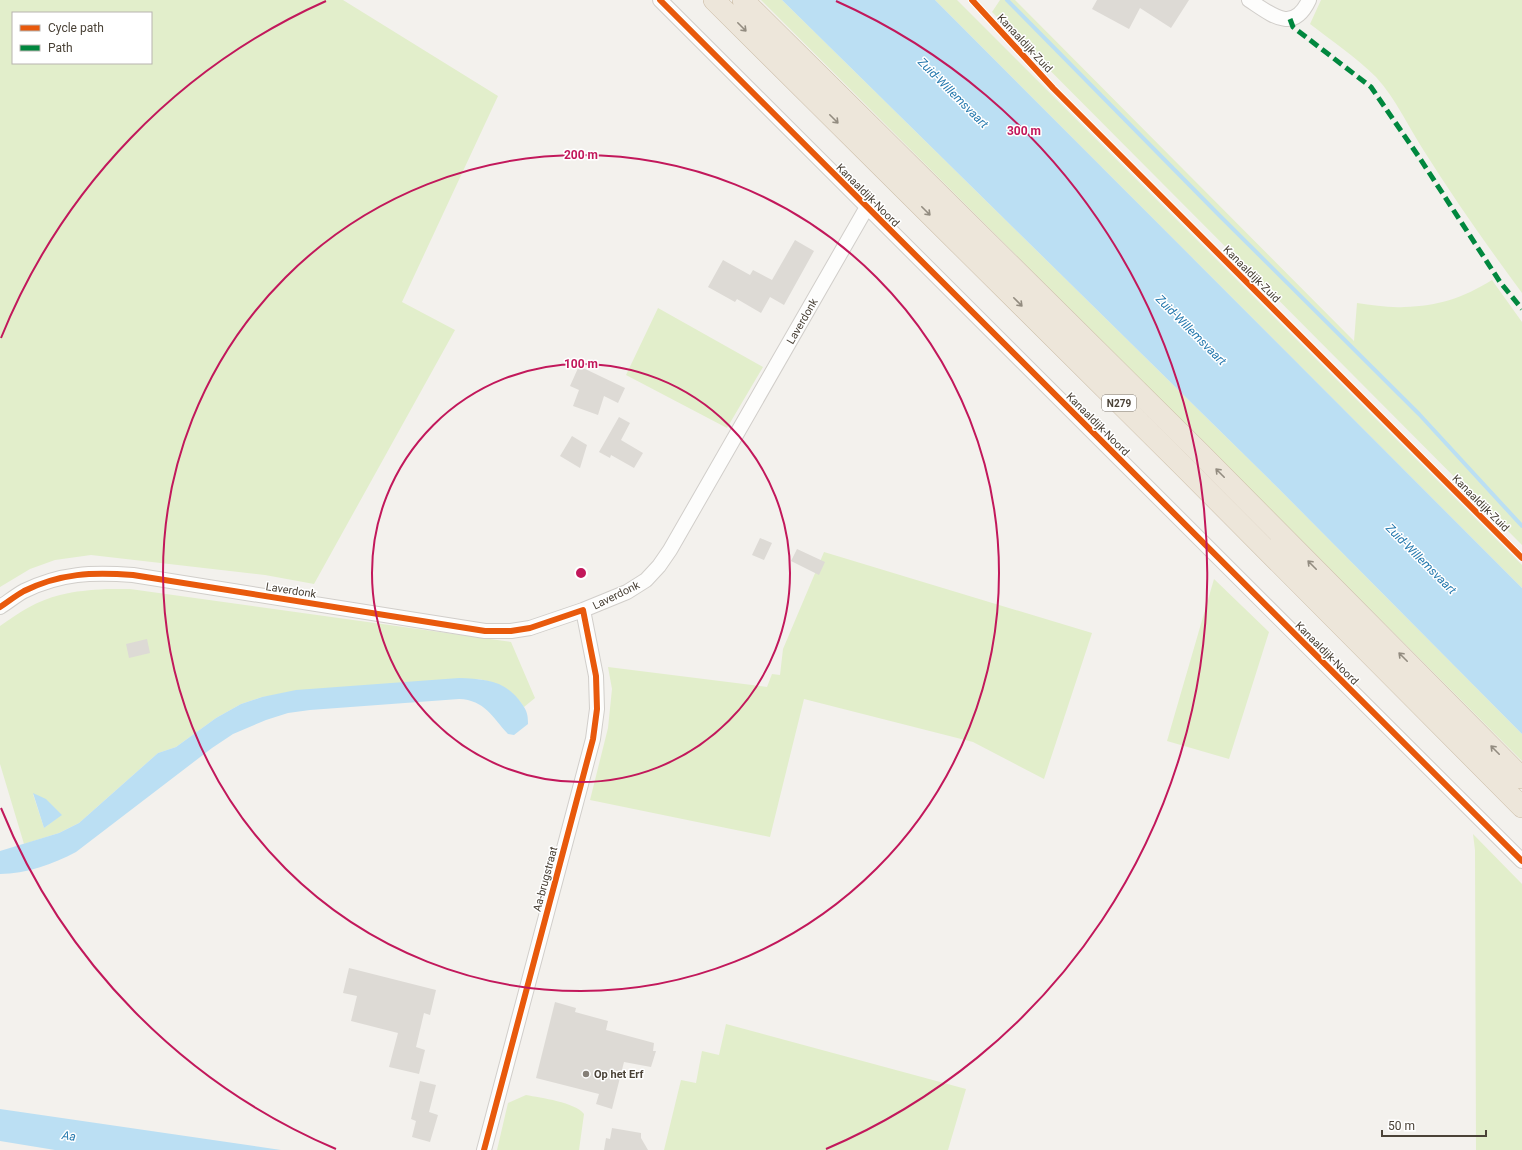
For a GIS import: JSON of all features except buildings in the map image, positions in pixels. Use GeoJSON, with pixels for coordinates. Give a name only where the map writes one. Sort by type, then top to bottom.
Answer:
{"type":"FeatureCollection","features":[{"type":"Feature","properties":{"kind":"highway","name":"N279"},"geometry":{"type":"LineString","coordinates":[[714,0],[1176,459],[1522,807]]}},
{"type":"Feature","properties":{"kind":"highway","name":"N279"},"geometry":{"type":"LineString","coordinates":[[743,0],[1193,446],[1522,778]]}},
{"type":"Feature","properties":{"kind":"street","name":"Kanaaldijk-Noord"},"geometry":{"type":"LineString","coordinates":[[660,0],[1522,861]]}},
{"type":"Feature","properties":{"kind":"street"},"geometry":{"type":"LineString","coordinates":[[1249,0],[1276,18],[1290,19],[1301,14],[1310,0]]}},
{"type":"Feature","properties":{"kind":"street","name":"Laverdonk"},"geometry":{"type":"LineString","coordinates":[[0,607],[23,592],[51,580],[75,574],[102,572],[133,575],[485,631],[511,631],[530,628],[583,610],[627,592],[646,580],[659,566],[674,543],[867,207]]}},
{"type":"Feature","properties":{"kind":"street","name":"Aa-brugstraat"},"geometry":{"type":"LineString","coordinates":[[484,1150],[593,739],[597,709],[596,676],[583,610]]}},
{"type":"Feature","properties":{"kind":"green space"},"geometry":{"type":"Polygon","coordinates":[[[0,0],[343,0],[498,96],[402,302],[455,330],[314,584],[265,575],[91,555],[55,560],[30,569],[0,587],[0,0]]]}},
{"type":"Feature","properties":{"kind":"green space"},"geometry":{"type":"Polygon","coordinates":[[[761,0],[782,0],[1278,488],[1522,734],[1522,761],[761,0]]]}},
{"type":"Feature","properties":{"kind":"green space"},"geometry":{"type":"Polygon","coordinates":[[[935,0],[957,0],[1522,565],[1522,588],[935,0]]]}},
{"type":"Feature","properties":{"kind":"green space"},"geometry":{"type":"Polygon","coordinates":[[[1000,0],[1015,0],[1354,341],[1357,303],[1393,307],[1428,305],[1450,300],[1471,292],[1492,280],[1522,322],[1522,545],[992,12],[1000,0]]]}},
{"type":"Feature","properties":{"kind":"green space"},"geometry":{"type":"Polygon","coordinates":[[[1321,0],[1522,0],[1522,293],[1484,241],[1424,151],[1396,103],[1383,85],[1344,49],[1310,24],[1321,0]]]}},
{"type":"Feature","properties":{"kind":"green space"},"geometry":{"type":"Polygon","coordinates":[[[658,308],[763,367],[727,428],[626,375],[658,308]]]}},
{"type":"Feature","properties":{"kind":"green space"},"geometry":{"type":"Polygon","coordinates":[[[824,552],[1092,633],[1044,779],[973,742],[804,699],[770,837],[590,800],[608,728],[612,689],[608,667],[767,687],[772,674],[780,675],[783,649],[824,552]]]}},
{"type":"Feature","properties":{"kind":"green space"},"geometry":{"type":"Polygon","coordinates":[[[1214,579],[1269,632],[1229,759],[1167,741],[1214,579]]]}},
{"type":"Feature","properties":{"kind":"green space"},"geometry":{"type":"Polygon","coordinates":[[[130,589],[511,642],[535,698],[524,707],[510,691],[499,685],[479,679],[262,697],[241,704],[216,718],[176,747],[158,753],[79,823],[59,833],[24,844],[0,764],[0,626],[21,612],[52,597],[83,591],[130,589]],[[33,794],[44,828],[61,815],[33,794]]]}},
{"type":"Feature","properties":{"kind":"green space"},"geometry":{"type":"Polygon","coordinates":[[[1473,834],[1522,884],[1522,1150],[1476,1150],[1475,850],[1473,834]]]}},
{"type":"Feature","properties":{"kind":"green space"},"geometry":{"type":"Polygon","coordinates":[[[726,1024],[966,1089],[948,1150],[664,1150],[681,1080],[696,1083],[702,1051],[719,1055],[726,1024]]]}},
{"type":"Feature","properties":{"kind":"green space"},"geometry":{"type":"Polygon","coordinates":[[[526,1095],[549,1099],[573,1106],[584,1114],[579,1150],[497,1150],[508,1103],[526,1095]]]}},
{"type":"Feature","properties":{"kind":"water","name":"Zuid-Willemsvaart"},"geometry":{"type":"Polygon","coordinates":[[[782,0],[935,0],[1522,588],[1522,734],[1278,488],[782,0]]]}},
{"type":"Feature","properties":{"kind":"water"},"geometry":{"type":"Polygon","coordinates":[[[459,678],[486,680],[502,685],[516,696],[522,704],[525,709],[528,724],[514,735],[508,734],[482,706],[475,702],[459,699],[288,713],[266,720],[233,734],[212,748],[76,852],[39,868],[10,874],[0,874],[0,851],[59,833],[79,823],[158,753],[176,747],[216,718],[241,704],[262,697],[296,690],[459,678]]]}},
{"type":"Feature","properties":{"kind":"water"},"geometry":{"type":"Polygon","coordinates":[[[33,793],[46,799],[62,815],[44,828],[33,793]]]}},
{"type":"Feature","properties":{"kind":"water","name":"Aa"},"geometry":{"type":"Polygon","coordinates":[[[0,1109],[281,1150],[55,1150],[0,1141],[0,1109]]]}},
{"type":"Feature","properties":{"kind":"waterway"},"geometry":{"type":"LineString","coordinates":[[1007,0],[1219,215],[1419,414],[1522,526]]}},
{"type":"Feature","properties":{"kind":"marked path"},"geometry":{"type":"LineString","coordinates":[[1290,19],[1293,27],[1371,87],[1419,157],[1500,282],[1522,309]]}},
{"type":"Feature","properties":{"kind":"cycle path"},"geometry":{"type":"LineString","coordinates":[[660,0],[1522,861]]}},
{"type":"Feature","properties":{"kind":"cycle path","name":"Kanaaldijk-Zuid"},"geometry":{"type":"LineString","coordinates":[[972,0],[1053,88],[1522,558]]}},
{"type":"Feature","properties":{"kind":"cycle path"},"geometry":{"type":"LineString","coordinates":[[0,607],[24,591],[51,580],[77,575],[104,574],[133,575],[485,631],[511,631],[530,628],[583,610],[596,676],[597,709],[593,739],[484,1150]]}},
{"type":"Feature","properties":{"kind":"place","name":"Op het Erf"},"geometry":{"type":"Point","coordinates":[586,1074]}}]}
